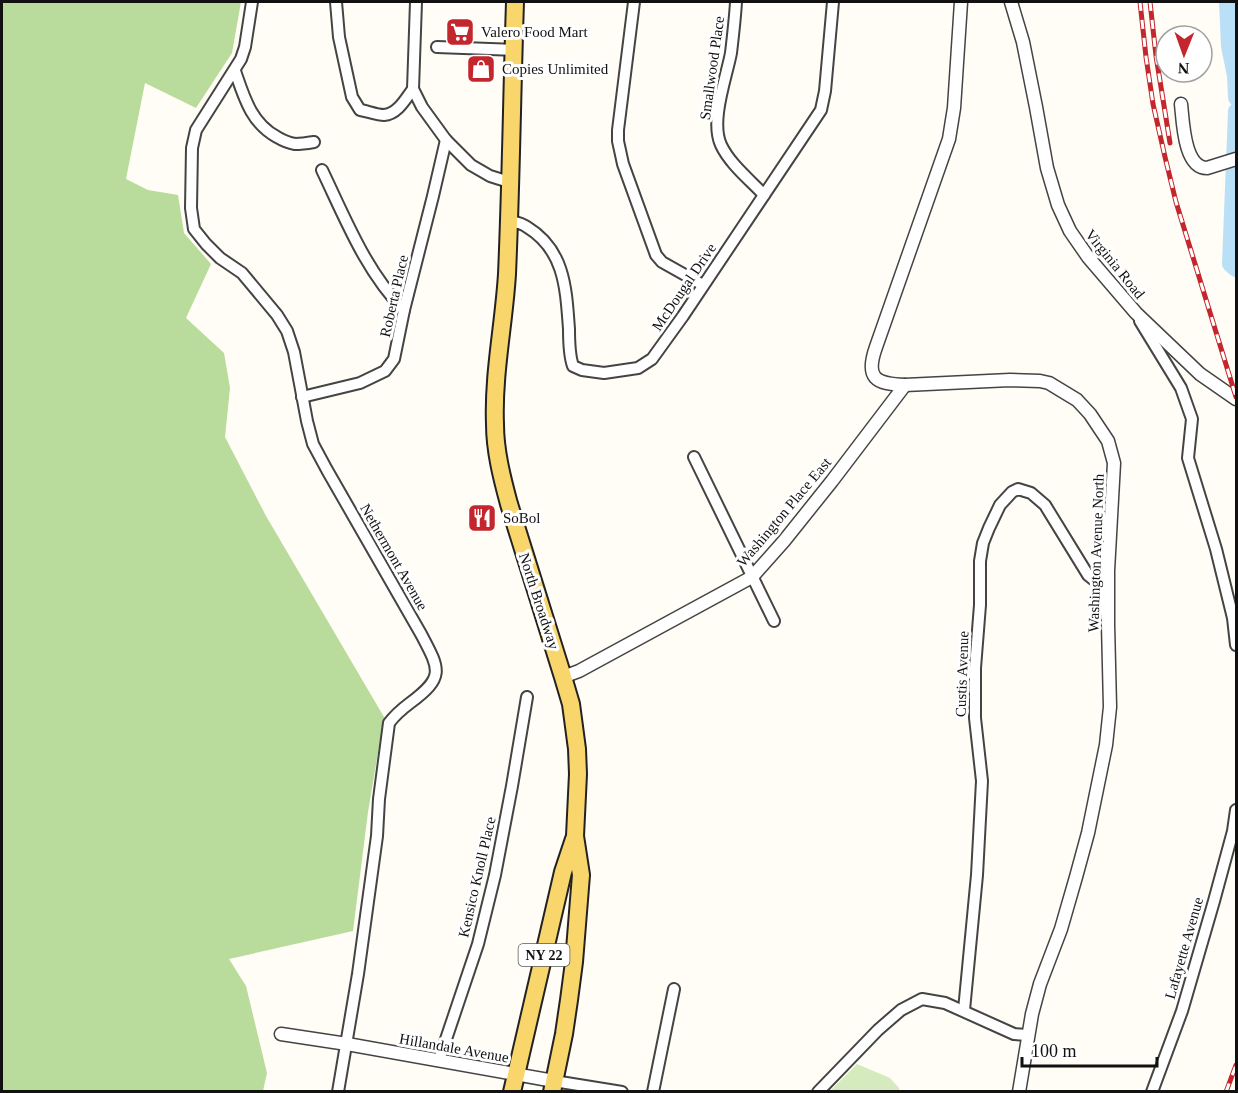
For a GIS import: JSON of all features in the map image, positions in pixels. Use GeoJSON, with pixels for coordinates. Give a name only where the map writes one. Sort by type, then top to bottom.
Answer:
{"type":"FeatureCollection","features":[{"type":"Feature","properties":{"kind":"main road","name":"North Broadway"},"geometry":{"type":"LineString","coordinates":[[515,2],[509,182],[510,220],[506,296],[495,389],[496,440],[509,504],[571,705],[578,774],[575,836],[580,874],[574,962],[564,1034],[553,1086]]}},
{"type":"Feature","properties":{"kind":"main road","name":"NY 22"},"geometry":{"type":"LineString","coordinates":[[512,1092],[563,872],[575,836]]}},
{"type":"Feature","properties":{"kind":"street","name":"Nethermont Avenue"},"geometry":{"type":"LineString","coordinates":[[252,2],[241,59],[196,130],[192,148],[191,208],[194,228],[220,258],[242,273],[277,315],[287,331],[294,352],[314,444],[421,634],[435,666],[435,677],[428,690],[393,717],[389,723],[376,836],[347,1044],[338,1092]]}},
{"type":"Feature","properties":{"kind":"street"},"geometry":{"type":"LineString","coordinates":[[336,2],[339,37],[352,97],[360,110],[385,115],[401,105],[413,89]]}},
{"type":"Feature","properties":{"kind":"street"},"geometry":{"type":"LineString","coordinates":[[416,2],[413,89],[422,107],[446,140],[478,170],[509,182]]}},
{"type":"Feature","properties":{"kind":"street"},"geometry":{"type":"LineString","coordinates":[[634,2],[618,130],[623,164],[656,255],[662,262],[703,285]]}},
{"type":"Feature","properties":{"kind":"street","name":"Smallwood Place"},"geometry":{"type":"LineString","coordinates":[[736,2],[730,54],[717,124],[718,135],[726,153],[735,165],[764,195]]}},
{"type":"Feature","properties":{"kind":"street","name":"McDougal Drive"},"geometry":{"type":"LineString","coordinates":[[510,220],[526,225],[540,237],[562,272],[566,291],[572,362],[576,368],[604,373],[638,368],[645,364],[657,353],[820,110],[825,91],[833,2]]}},
{"type":"Feature","properties":{"kind":"street","name":"Washington Avenue North"},"geometry":{"type":"LineString","coordinates":[[961,2],[950,139],[871,360],[871,369],[878,380],[891,385],[982,381],[1049,383],[1077,400],[1090,414],[1108,441],[1114,463],[1108,591],[1110,707],[1106,745],[1088,833],[1076,877],[1032,1014],[1019,1092]]}},
{"type":"Feature","properties":{"kind":"street","name":"Virginia Road"},"geometry":{"type":"LineString","coordinates":[[1011,2],[1023,42],[1047,168],[1058,205],[1070,231],[1088,257],[1136,313],[1200,374],[1236,399]]}},
{"type":"Feature","properties":{"kind":"street"},"geometry":{"type":"LineString","coordinates":[[437,47],[514,50]]}},
{"type":"Feature","properties":{"kind":"street"},"geometry":{"type":"LineString","coordinates":[[235,71],[244,99],[254,117],[266,131],[293,144],[314,142]]}},
{"type":"Feature","properties":{"kind":"street"},"geometry":{"type":"LineString","coordinates":[[1181,104],[1187,146],[1195,164],[1207,168],[1232,160]]}},
{"type":"Feature","properties":{"kind":"street","name":"Roberta Place"},"geometry":{"type":"LineString","coordinates":[[302,397],[360,383],[385,371],[394,359],[446,140]]}},
{"type":"Feature","properties":{"kind":"street"},"geometry":{"type":"LineString","coordinates":[[322,170],[366,258],[404,310]]}},
{"type":"Feature","properties":{"kind":"street"},"geometry":{"type":"LineString","coordinates":[[1136,313],[1181,388],[1192,419],[1188,458],[1216,549],[1233,618],[1236,645]]}},
{"type":"Feature","properties":{"kind":"street","name":"Washington Place East"},"geometry":{"type":"LineString","coordinates":[[563,677],[578,672],[752,577],[784,541],[905,386]]}},
{"type":"Feature","properties":{"kind":"street"},"geometry":{"type":"LineString","coordinates":[[694,457],[774,621]]}},
{"type":"Feature","properties":{"kind":"street","name":"Custis Avenue"},"geometry":{"type":"LineString","coordinates":[[964,1010],[982,781],[975,718],[980,561],[983,543],[1000,505],[1018,489],[1030,493],[1045,505],[1088,575],[1108,591]]}},
{"type":"Feature","properties":{"kind":"street","name":"Kensico Knoll Place"},"geometry":{"type":"LineString","coordinates":[[439,1060],[478,944],[512,786],[527,696]]}},
{"type":"Feature","properties":{"kind":"street","name":"Lafayette Avenue"},"geometry":{"type":"LineString","coordinates":[[1152,1092],[1182,1011],[1233,831],[1236,810]]}},
{"type":"Feature","properties":{"kind":"street"},"geometry":{"type":"LineString","coordinates":[[653,1092],[674,989]]}},
{"type":"Feature","properties":{"kind":"street"},"geometry":{"type":"LineString","coordinates":[[818,1092],[878,1030],[901,1010],[922,999],[935,1000],[964,1010],[1014,1034],[1028,1035]]}},
{"type":"Feature","properties":{"kind":"street","name":"Hillandale Avenue"},"geometry":{"type":"LineString","coordinates":[[281,1034],[517,1074],[553,1086],[621,1092]]}},
{"type":"Feature","properties":{"kind":"green space"},"geometry":{"type":"Polygon","coordinates":[[[2,2],[241,2],[232,53],[196,108],[145,83],[126,179],[148,190],[178,195],[184,233],[211,264],[186,318],[224,353],[230,388],[225,437],[266,516],[384,717],[368,812],[353,931],[229,959],[246,986],[267,1073],[263,1091],[2,1091],[2,2]]]}},
{"type":"Feature","properties":{"kind":"green space"},"geometry":{"type":"Polygon","coordinates":[[[857,1064],[890,1078],[899,1091],[830,1091],[857,1064]]]}},
{"type":"Feature","properties":{"kind":"waterway"},"geometry":{"type":"LineString","coordinates":[[1227,2],[1229,46],[1235,76],[1236,98]]}},
{"type":"Feature","properties":{"kind":"waterway"},"geometry":{"type":"LineString","coordinates":[[1236,111],[1230,264],[1236,269]]}},
{"type":"Feature","properties":{"kind":"railway"},"geometry":{"type":"LineString","coordinates":[[1140,2],[1153,104],[1165,157],[1176,202],[1236,397]]}},
{"type":"Feature","properties":{"kind":"railway"},"geometry":{"type":"LineString","coordinates":[[1150,2],[1170,143]]}},
{"type":"Feature","properties":{"kind":"railway"},"geometry":{"type":"LineString","coordinates":[[1226,1092],[1236,1065]]}},
{"type":"Feature","properties":{"kind":"place","name":"Valero Food Mart"},"geometry":{"type":"Point","coordinates":[460,32]}},
{"type":"Feature","properties":{"kind":"place","name":"Copies Unlimited"},"geometry":{"type":"Point","coordinates":[481,69]}},
{"type":"Feature","properties":{"kind":"place","name":"SoBol"},"geometry":{"type":"Point","coordinates":[482,518]}}]}
